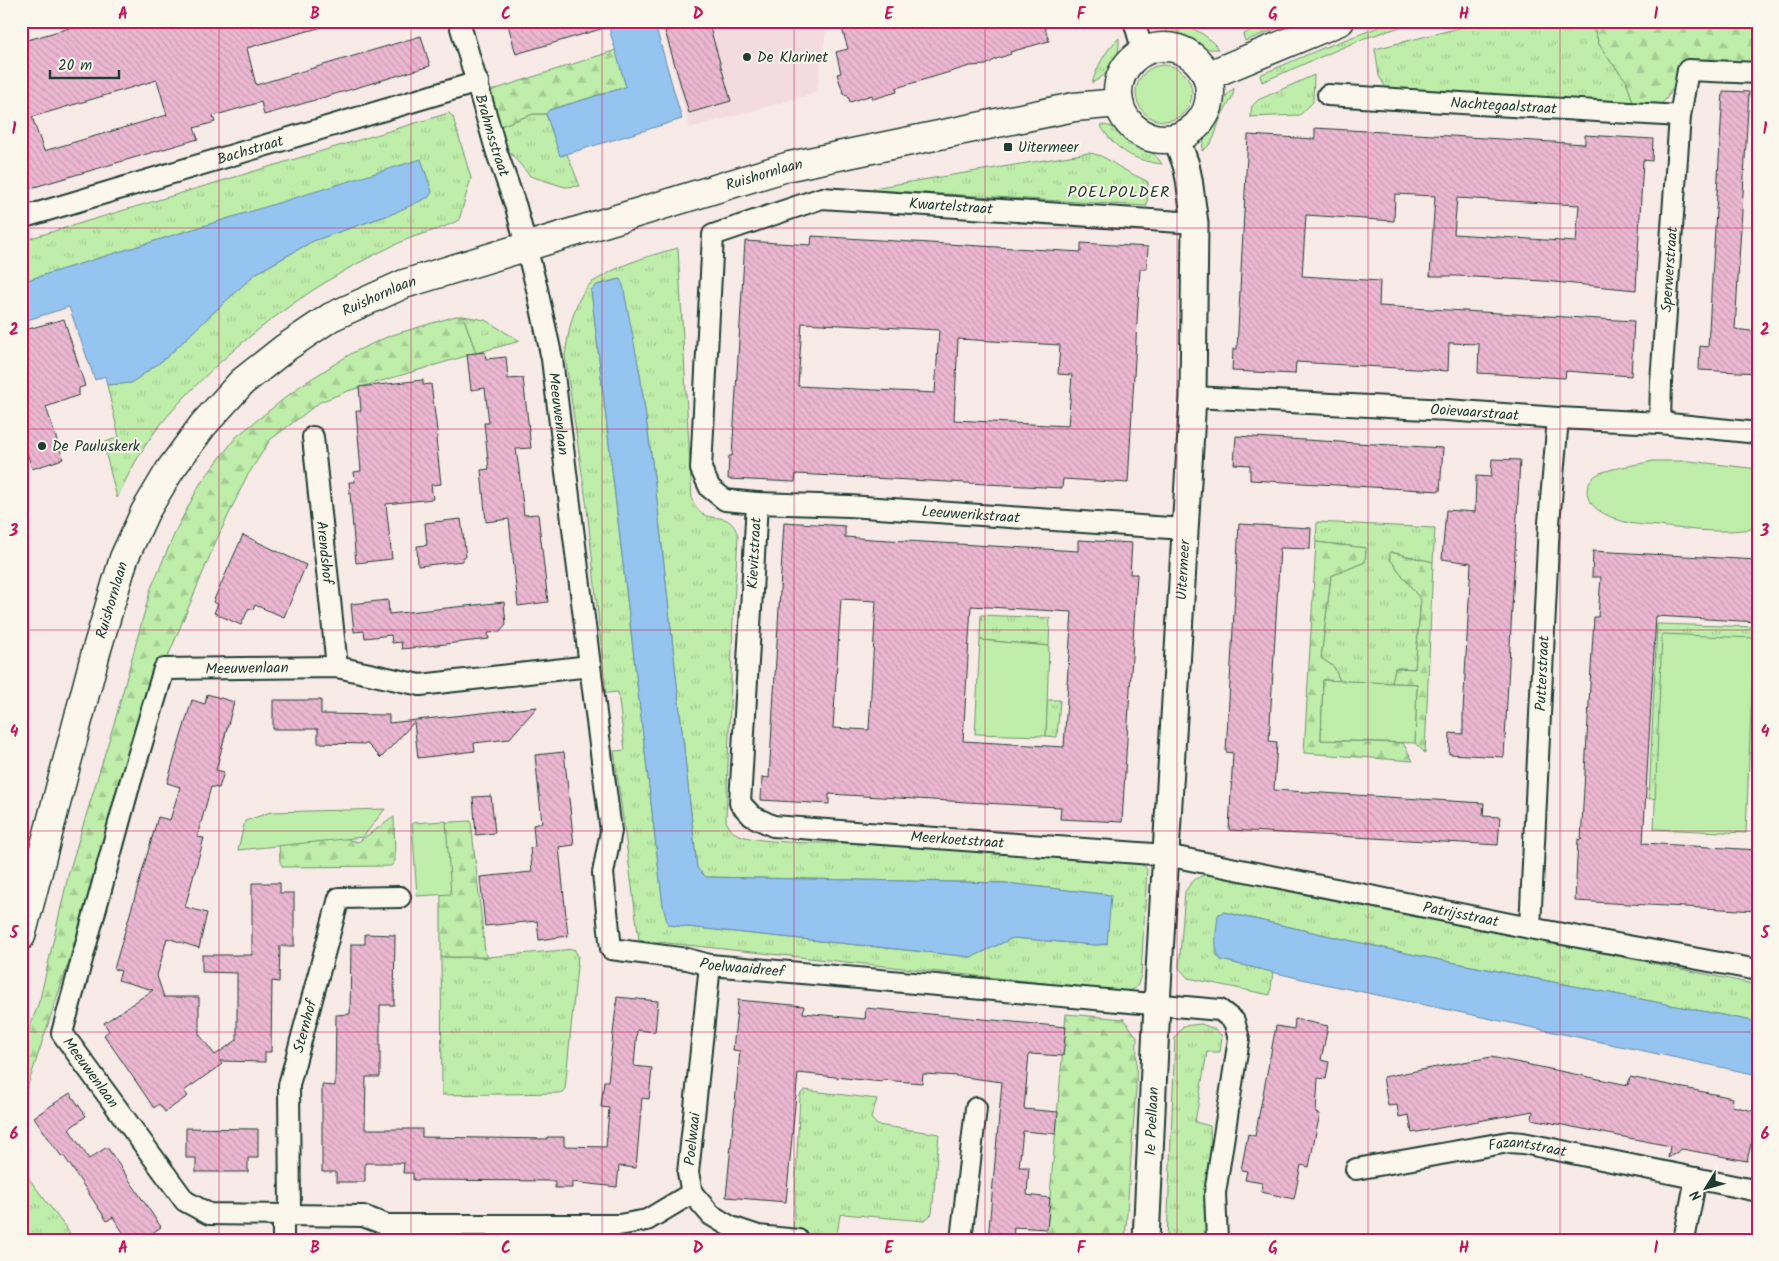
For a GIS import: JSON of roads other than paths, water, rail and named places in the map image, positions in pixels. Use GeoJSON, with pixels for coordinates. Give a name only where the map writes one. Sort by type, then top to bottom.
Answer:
{"type":"FeatureCollection","features":[{"type":"Feature","properties":{"kind":"main road"},"geometry":{"type":"LineString","coordinates":[[1207,76],[1340,21]]}},
{"type":"Feature","properties":{"kind":"main road"},"geometry":{"type":"LineString","coordinates":[[1165,47],[1180,50],[1194,57],[1207,76],[1210,99],[1205,114],[1190,131],[1176,137],[1158,138],[1140,132],[1127,120],[1119,103],[1118,85],[1122,73],[1133,58],[1143,52],[1165,47]]}},
{"type":"Feature","properties":{"kind":"main road","name":"Ruishornlaan"},"geometry":{"type":"LineString","coordinates":[[21,936],[96,652],[124,558],[145,512],[170,470],[203,425],[242,382],[285,348],[331,317],[404,284],[790,166],[1074,107],[1119,103]]}},
{"type":"Feature","properties":{"kind":"street","name":"Brahmsstraat"},"geometry":{"type":"LineString","coordinates":[[459,21],[497,153],[516,207],[526,247]]}},
{"type":"Feature","properties":{"kind":"street"},"geometry":{"type":"LineString","coordinates":[[1134,21],[1143,52]]}},
{"type":"Feature","properties":{"kind":"street","name":"Sperwerstraat"},"geometry":{"type":"LineString","coordinates":[[1660,423],[1661,382],[1680,116],[1688,70],[1758,73]]}},
{"type":"Feature","properties":{"kind":"street","name":"Bachstraat"},"geometry":{"type":"LineString","coordinates":[[21,218],[478,82]]}},
{"type":"Feature","properties":{"kind":"street","name":"Nachtegaalstraat"},"geometry":{"type":"LineString","coordinates":[[1328,95],[1680,116]]}},
{"type":"Feature","properties":{"kind":"street","name":"Uitermeer"},"geometry":{"type":"LineString","coordinates":[[1157,1004],[1193,397],[1195,223],[1188,172],[1176,137]]}},
{"type":"Feature","properties":{"kind":"street","name":"Kwartelstraat"},"geometry":{"type":"LineString","coordinates":[[713,235],[822,198],[1195,223]]}},
{"type":"Feature","properties":{"kind":"street","name":"Kievitstraat"},"geometry":{"type":"LineString","coordinates":[[713,235],[701,469],[710,488],[724,500],[757,503],[740,803],[752,816]]}},
{"type":"Feature","properties":{"kind":"street","name":"Meeuwenlaan"},"geometry":{"type":"LineString","coordinates":[[526,247],[552,359],[590,666],[420,685],[337,667],[164,669],[128,790],[62,1033],[184,1201],[209,1214],[363,1216],[387,1224],[398,1225],[530,1224],[609,1226],[647,1220],[692,1193]]}},
{"type":"Feature","properties":{"kind":"street","name":"Ooievaarstraat"},"geometry":{"type":"LineString","coordinates":[[1193,397],[1660,423],[1758,433]]}},
{"type":"Feature","properties":{"kind":"street","name":"Putterstraat"},"geometry":{"type":"LineString","coordinates":[[1530,928],[1549,523],[1558,418]]}},
{"type":"Feature","properties":{"kind":"street","name":"Arendshof"},"geometry":{"type":"LineString","coordinates":[[313,437],[337,667]]}},
{"type":"Feature","properties":{"kind":"street","name":"Leeuwerikstraat"},"geometry":{"type":"LineString","coordinates":[[757,503],[848,506],[1184,529]]}},
{"type":"Feature","properties":{"kind":"street","name":"Poelwaaidreef"},"geometry":{"type":"LineString","coordinates":[[590,666],[611,831],[603,873],[612,949],[687,959],[710,965],[1157,1004]]}},
{"type":"Feature","properties":{"kind":"street","name":"Meerkoetstraat"},"geometry":{"type":"LineString","coordinates":[[752,816],[773,826],[1166,856]]}},
{"type":"Feature","properties":{"kind":"street","name":"Patrijsstraat"},"geometry":{"type":"LineString","coordinates":[[1166,856],[1530,928],[1758,970]]}},
{"type":"Feature","properties":{"kind":"street","name":"Sternhof"},"geometry":{"type":"LineString","coordinates":[[286,1216],[289,1085],[339,898],[400,897]]}},
{"type":"Feature","properties":{"kind":"street","name":"Poelwaai"},"geometry":{"type":"LineString","coordinates":[[692,1193],[688,1173],[710,965]]}},
{"type":"Feature","properties":{"kind":"street"},"geometry":{"type":"LineString","coordinates":[[1157,1004],[1220,1010],[1234,1021],[1239,1039],[1215,1193],[1217,1240]]}},
{"type":"Feature","properties":{"kind":"street","name":"1e Poellaan"},"geometry":{"type":"LineString","coordinates":[[1146,1240],[1157,1004]]}},
{"type":"Feature","properties":{"kind":"street"},"geometry":{"type":"LineString","coordinates":[[962,1240],[976,1108]]}},
{"type":"Feature","properties":{"kind":"street","name":"Fazantstraat"},"geometry":{"type":"LineString","coordinates":[[1356,1168],[1509,1142],[1523,1142],[1758,1191]]}},
{"type":"Feature","properties":{"kind":"street"},"geometry":{"type":"LineString","coordinates":[[1684,1240],[1696,1178]]}},
{"type":"Feature","properties":{"kind":"street"},"geometry":{"type":"LineString","coordinates":[[692,1193],[711,1216],[731,1228],[758,1236],[798,1240]]}},
{"type":"Feature","properties":{"kind":"street"},"geometry":{"type":"LineString","coordinates":[[283,1240],[286,1216]]}},
{"type":"Feature","properties":{"kind":"water"},"geometry":{"type":"Polygon","coordinates":[[[607,21],[654,21],[682,119],[560,156],[546,114],[549,110],[626,87],[607,21]]]}},
{"type":"Feature","properties":{"kind":"water"},"geometry":{"type":"Polygon","coordinates":[[[421,159],[432,192],[429,197],[394,213],[313,241],[255,274],[166,358],[131,383],[107,385],[105,376],[95,380],[69,307],[21,322],[21,282],[421,159]]]}},
{"type":"Feature","properties":{"kind":"water"},"geometry":{"type":"Polygon","coordinates":[[[620,279],[623,285],[640,374],[656,491],[697,868],[706,877],[1006,883],[1111,895],[1107,944],[1095,945],[1013,938],[972,957],[668,925],[663,906],[591,290],[597,285],[620,279]]]}},
{"type":"Feature","properties":{"kind":"water"},"geometry":{"type":"Polygon","coordinates":[[[1223,912],[1415,955],[1758,1022],[1758,1075],[1306,980],[1221,960],[1218,955],[1216,938],[1218,915],[1223,912]]]}},
{"type":"Feature","properties":{"kind":"place","name":"De Klarinet"},"geometry":{"type":"Point","coordinates":[747,57]}},
{"type":"Feature","properties":{"kind":"place","name":"Uitermeer"},"geometry":{"type":"Point","coordinates":[1008,147]}},
{"type":"Feature","properties":{"kind":"place","name":"De Pauluskerk"},"geometry":{"type":"Point","coordinates":[42,446]}},
{"type":"Feature","properties":{"kind":"district","name":"POELPOLDER"},"geometry":{"type":"Point","coordinates":[1119,191]}}]}
